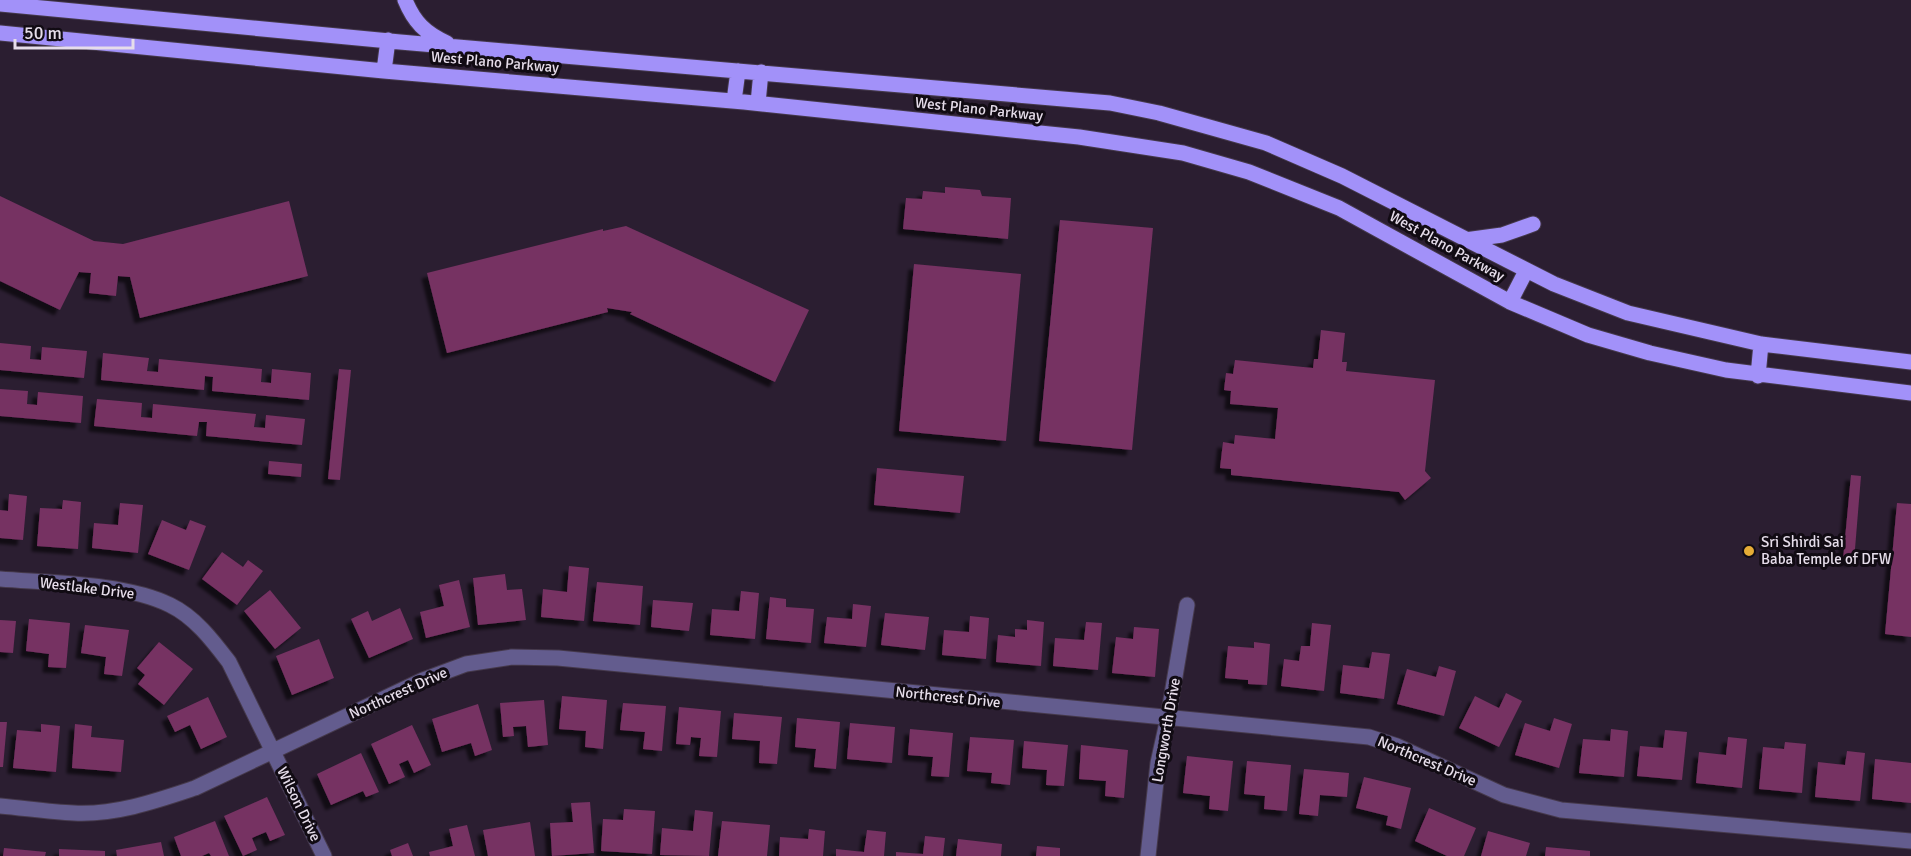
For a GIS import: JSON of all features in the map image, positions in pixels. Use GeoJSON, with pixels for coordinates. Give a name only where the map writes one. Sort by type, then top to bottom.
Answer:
{"type":"FeatureCollection","features":[{"type":"Feature","properties":{"kind":"main road"},"geometry":{"type":"LineString","coordinates":[[405,0],[412,18],[427,33],[455,47]]}},
{"type":"Feature","properties":{"kind":"main road","name":"West Plano Parkway"},"geometry":{"type":"LineString","coordinates":[[0,4],[455,47],[1028,94],[1110,103],[1241,134],[1306,159],[1526,270],[1628,313],[1761,345],[1911,362]]}},
{"type":"Feature","properties":{"kind":"main road","name":"West Plano Parkway"},"geometry":{"type":"LineString","coordinates":[[0,33],[384,71],[758,103],[1079,137],[1183,153],[1249,172],[1339,208],[1510,302],[1588,335],[1650,353],[1758,376],[1911,393]]}},
{"type":"Feature","properties":{"kind":"main road"},"geometry":{"type":"LineString","coordinates":[[384,71],[388,40]]}},
{"type":"Feature","properties":{"kind":"main road"},"geometry":{"type":"LineString","coordinates":[[734,101],[738,71]]}},
{"type":"Feature","properties":{"kind":"main road"},"geometry":{"type":"LineString","coordinates":[[758,103],[761,72]]}},
{"type":"Feature","properties":{"kind":"main road"},"geometry":{"type":"LineString","coordinates":[[1465,240],[1502,235],[1533,224]]}},
{"type":"Feature","properties":{"kind":"main road"},"geometry":{"type":"LineString","coordinates":[[1510,302],[1526,270]]}},
{"type":"Feature","properties":{"kind":"main road"},"geometry":{"type":"LineString","coordinates":[[1758,376],[1761,345]]}},
{"type":"Feature","properties":{"kind":"street","name":"Westlake Drive"},"geometry":{"type":"LineString","coordinates":[[0,579],[121,590],[170,605],[210,637],[230,662],[274,751]]}},
{"type":"Feature","properties":{"kind":"street","name":"Longworth Drive"},"geometry":{"type":"LineString","coordinates":[[1148,856],[1158,763],[1187,605]]}},
{"type":"Feature","properties":{"kind":"street","name":"Northcrest Drive"},"geometry":{"type":"LineString","coordinates":[[0,806],[75,813],[129,808],[195,788],[423,680],[466,664],[512,657],[558,658],[1369,737],[1397,746],[1504,795],[1561,810],[1909,846]]}},
{"type":"Feature","properties":{"kind":"street","name":"Wilson Drive"},"geometry":{"type":"LineString","coordinates":[[274,751],[324,856]]}},
{"type":"Feature","properties":{"kind":"building"},"geometry":{"type":"Polygon","coordinates":[[[945,187],[980,190],[982,196],[1011,198],[1008,239],[903,229],[906,198],[922,199],[923,191],[945,193],[945,187]]]}},
{"type":"Feature","properties":{"kind":"building"},"geometry":{"type":"Polygon","coordinates":[[[0,196],[94,241],[123,244],[289,201],[308,276],[140,318],[130,277],[118,276],[116,296],[89,293],[91,273],[79,272],[60,310],[0,281],[0,196]]]}},
{"type":"Feature","properties":{"kind":"building"},"geometry":{"type":"Polygon","coordinates":[[[1060,220],[1153,228],[1132,450],[1039,441],[1060,220]]]}},
{"type":"Feature","properties":{"kind":"building"},"geometry":{"type":"Polygon","coordinates":[[[626,226],[809,310],[775,382],[630,314],[632,312],[607,308],[608,312],[447,353],[427,273],[603,229],[603,231],[626,226]]]}},
{"type":"Feature","properties":{"kind":"building"},"geometry":{"type":"Polygon","coordinates":[[[914,264],[1021,274],[1006,441],[899,431],[914,264]]]}},
{"type":"Feature","properties":{"kind":"building"},"geometry":{"type":"Polygon","coordinates":[[[1321,330],[1345,333],[1342,362],[1347,362],[1346,371],[1435,380],[1425,471],[1431,478],[1405,500],[1399,492],[1231,475],[1231,469],[1220,468],[1223,442],[1234,444],[1235,435],[1275,439],[1278,408],[1230,404],[1231,391],[1224,390],[1226,373],[1233,374],[1235,360],[1313,368],[1314,359],[1318,359],[1321,330]]]}},
{"type":"Feature","properties":{"kind":"building"},"geometry":{"type":"Polygon","coordinates":[[[0,343],[31,346],[30,359],[41,360],[42,347],[87,351],[84,378],[0,370],[0,343]]]}},
{"type":"Feature","properties":{"kind":"building"},"geometry":{"type":"Polygon","coordinates":[[[103,353],[149,358],[147,371],[158,372],[159,359],[262,369],[261,382],[271,383],[272,369],[311,373],[309,400],[212,391],[213,377],[205,376],[204,390],[101,380],[103,353]]]}},
{"type":"Feature","properties":{"kind":"building"},"geometry":{"type":"Polygon","coordinates":[[[339,369],[351,370],[340,480],[328,479],[339,369]]]}},
{"type":"Feature","properties":{"kind":"building"},"geometry":{"type":"Polygon","coordinates":[[[0,389],[28,391],[27,404],[37,405],[38,392],[83,396],[81,423],[0,416],[0,389]]]}},
{"type":"Feature","properties":{"kind":"building"},"geometry":{"type":"Polygon","coordinates":[[[97,399],[142,403],[141,417],[152,418],[153,404],[256,414],[254,427],[265,428],[266,415],[305,419],[302,445],[206,436],[207,422],[199,422],[197,436],[94,426],[97,399]]]}},
{"type":"Feature","properties":{"kind":"building"},"geometry":{"type":"Polygon","coordinates":[[[269,461],[302,464],[301,477],[268,474],[269,461]]]}},
{"type":"Feature","properties":{"kind":"building"},"geometry":{"type":"Polygon","coordinates":[[[877,468],[964,476],[960,513],[874,505],[877,468]]]}},
{"type":"Feature","properties":{"kind":"building"},"geometry":{"type":"Polygon","coordinates":[[[1851,475],[1861,476],[1854,561],[1843,560],[1851,475]]]}},
{"type":"Feature","properties":{"kind":"building"},"geometry":{"type":"Polygon","coordinates":[[[9,494],[27,496],[23,540],[0,538],[0,510],[8,511],[9,494]]]}},
{"type":"Feature","properties":{"kind":"building"},"geometry":{"type":"Polygon","coordinates":[[[63,500],[81,502],[78,549],[37,546],[40,508],[62,509],[63,500]]]}},
{"type":"Feature","properties":{"kind":"building"},"geometry":{"type":"Polygon","coordinates":[[[120,503],[143,505],[138,553],[92,548],[94,523],[118,525],[120,503]]]}},
{"type":"Feature","properties":{"kind":"building"},"geometry":{"type":"Polygon","coordinates":[[[1897,503],[1911,504],[1911,637],[1885,634],[1897,503]]]}},
{"type":"Feature","properties":{"kind":"building"},"geometry":{"type":"Polygon","coordinates":[[[162,520],[186,530],[190,520],[206,526],[189,570],[148,554],[162,520]]]}},
{"type":"Feature","properties":{"kind":"building"},"geometry":{"type":"Polygon","coordinates":[[[222,552],[243,567],[248,560],[263,571],[237,605],[202,579],[222,552]]]}},
{"type":"Feature","properties":{"kind":"building"},"geometry":{"type":"Polygon","coordinates":[[[569,566],[589,568],[584,621],[541,617],[543,589],[567,592],[569,566]]]}},
{"type":"Feature","properties":{"kind":"building"},"geometry":{"type":"Polygon","coordinates":[[[505,574],[507,590],[522,589],[526,620],[478,625],[473,578],[505,574]]]}},
{"type":"Feature","properties":{"kind":"building"},"geometry":{"type":"Polygon","coordinates":[[[459,580],[470,627],[426,638],[420,612],[444,606],[439,585],[459,580]]]}},
{"type":"Feature","properties":{"kind":"building"},"geometry":{"type":"Polygon","coordinates":[[[597,582],[643,586],[640,625],[593,621],[597,582]]]}},
{"type":"Feature","properties":{"kind":"building"},"geometry":{"type":"Polygon","coordinates":[[[270,590],[301,628],[275,649],[244,611],[270,590]]]}},
{"type":"Feature","properties":{"kind":"building"},"geometry":{"type":"Polygon","coordinates":[[[741,591],[759,593],[755,639],[710,635],[712,609],[739,611],[741,591]]]}},
{"type":"Feature","properties":{"kind":"building"},"geometry":{"type":"Polygon","coordinates":[[[770,597],[786,599],[786,607],[814,609],[811,643],[766,639],[770,597]]]}},
{"type":"Feature","properties":{"kind":"building"},"geometry":{"type":"Polygon","coordinates":[[[653,600],[693,603],[689,631],[651,627],[653,600]]]}},
{"type":"Feature","properties":{"kind":"building"},"geometry":{"type":"Polygon","coordinates":[[[853,604],[871,606],[866,647],[824,643],[827,617],[852,619],[853,604]]]}},
{"type":"Feature","properties":{"kind":"building"},"geometry":{"type":"Polygon","coordinates":[[[400,608],[413,639],[369,658],[351,619],[368,611],[372,621],[400,608]]]}},
{"type":"Feature","properties":{"kind":"building"},"geometry":{"type":"Polygon","coordinates":[[[885,613],[929,617],[925,650],[881,645],[885,613]]]}},
{"type":"Feature","properties":{"kind":"building"},"geometry":{"type":"Polygon","coordinates":[[[970,616],[989,618],[986,659],[942,655],[944,630],[969,632],[970,616]]]}},
{"type":"Feature","properties":{"kind":"building"},"geometry":{"type":"Polygon","coordinates":[[[29,619],[70,623],[66,668],[48,667],[49,654],[26,651],[29,619]]]}},
{"type":"Feature","properties":{"kind":"building"},"geometry":{"type":"Polygon","coordinates":[[[0,620],[16,621],[13,653],[0,652],[0,620]]]}},
{"type":"Feature","properties":{"kind":"building"},"geometry":{"type":"Polygon","coordinates":[[[1027,620],[1044,622],[1041,666],[996,662],[998,635],[1015,637],[1015,629],[1027,630],[1027,620]]]}},
{"type":"Feature","properties":{"kind":"building"},"geometry":{"type":"Polygon","coordinates":[[[1086,622],[1102,623],[1098,670],[1053,666],[1055,638],[1084,640],[1086,622]]]}},
{"type":"Feature","properties":{"kind":"building"},"geometry":{"type":"Polygon","coordinates":[[[1312,623],[1331,625],[1324,691],[1281,686],[1284,659],[1299,661],[1301,646],[1310,646],[1312,623]]]}},
{"type":"Feature","properties":{"kind":"building"},"geometry":{"type":"Polygon","coordinates":[[[85,625],[129,630],[122,676],[104,674],[106,657],[81,653],[85,625]]]}},
{"type":"Feature","properties":{"kind":"building"},"geometry":{"type":"Polygon","coordinates":[[[1134,627],[1159,629],[1155,677],[1112,673],[1116,637],[1133,639],[1134,627]]]}},
{"type":"Feature","properties":{"kind":"building"},"geometry":{"type":"Polygon","coordinates":[[[319,639],[334,678],[292,695],[276,656],[319,639]]]}},
{"type":"Feature","properties":{"kind":"building"},"geometry":{"type":"Polygon","coordinates":[[[159,642],[193,669],[164,705],[138,684],[145,675],[137,668],[159,642]]]}},
{"type":"Feature","properties":{"kind":"building"},"geometry":{"type":"Polygon","coordinates":[[[1254,642],[1270,644],[1267,685],[1248,684],[1248,680],[1225,678],[1228,646],[1254,648],[1254,642]]]}},
{"type":"Feature","properties":{"kind":"building"},"geometry":{"type":"Polygon","coordinates":[[[1372,652],[1390,654],[1384,699],[1340,693],[1343,665],[1369,668],[1372,652]]]}},
{"type":"Feature","properties":{"kind":"building"},"geometry":{"type":"Polygon","coordinates":[[[1439,666],[1456,671],[1444,716],[1397,704],[1407,669],[1436,677],[1439,666]]]}},
{"type":"Feature","properties":{"kind":"building"},"geometry":{"type":"Polygon","coordinates":[[[1506,693],[1522,701],[1499,747],[1459,728],[1475,696],[1499,708],[1506,693]]]}},
{"type":"Feature","properties":{"kind":"building"},"geometry":{"type":"Polygon","coordinates":[[[562,696],[607,700],[603,749],[585,747],[586,731],[559,729],[562,696]]]}},
{"type":"Feature","properties":{"kind":"building"},"geometry":{"type":"Polygon","coordinates":[[[208,697],[227,737],[201,749],[190,725],[175,732],[167,716],[208,697]]]}},
{"type":"Feature","properties":{"kind":"building"},"geometry":{"type":"Polygon","coordinates":[[[544,700],[548,745],[528,747],[526,726],[513,727],[514,736],[503,737],[500,703],[544,700]]]}},
{"type":"Feature","properties":{"kind":"building"},"geometry":{"type":"Polygon","coordinates":[[[623,703],[666,706],[662,751],[643,749],[645,732],[620,730],[623,703]]]}},
{"type":"Feature","properties":{"kind":"building"},"geometry":{"type":"Polygon","coordinates":[[[478,704],[492,750],[475,756],[471,743],[442,752],[432,719],[478,704]]]}},
{"type":"Feature","properties":{"kind":"building"},"geometry":{"type":"Polygon","coordinates":[[[679,707],[721,711],[717,757],[699,756],[701,738],[691,737],[690,745],[676,744],[679,707]]]}},
{"type":"Feature","properties":{"kind":"building"},"geometry":{"type":"Polygon","coordinates":[[[734,713],[782,717],[777,764],[759,763],[760,741],[732,739],[734,713]]]}},
{"type":"Feature","properties":{"kind":"building"},"geometry":{"type":"Polygon","coordinates":[[[797,718],[840,722],[836,769],[814,767],[816,749],[795,747],[797,718]]]}},
{"type":"Feature","properties":{"kind":"building"},"geometry":{"type":"Polygon","coordinates":[[[1554,718],[1572,724],[1559,768],[1515,755],[1525,723],[1550,731],[1554,718]]]}},
{"type":"Feature","properties":{"kind":"building"},"geometry":{"type":"Polygon","coordinates":[[[0,722],[7,722],[3,767],[0,767],[0,722]]]}},
{"type":"Feature","properties":{"kind":"building"},"geometry":{"type":"Polygon","coordinates":[[[850,723],[895,727],[892,763],[847,759],[850,723]]]}},
{"type":"Feature","properties":{"kind":"building"},"geometry":{"type":"Polygon","coordinates":[[[41,724],[60,726],[56,772],[13,768],[17,730],[41,732],[41,724]]]}},
{"type":"Feature","properties":{"kind":"building"},"geometry":{"type":"Polygon","coordinates":[[[75,724],[92,726],[91,737],[124,740],[121,772],[72,768],[75,724]]]}},
{"type":"Feature","properties":{"kind":"building"},"geometry":{"type":"Polygon","coordinates":[[[412,725],[431,765],[414,773],[408,760],[399,764],[405,777],[389,784],[371,744],[412,725]]]}},
{"type":"Feature","properties":{"kind":"building"},"geometry":{"type":"Polygon","coordinates":[[[910,729],[953,733],[949,777],[931,776],[933,757],[908,755],[910,729]]]}},
{"type":"Feature","properties":{"kind":"building"},"geometry":{"type":"Polygon","coordinates":[[[1611,729],[1628,731],[1624,777],[1579,773],[1583,739],[1610,741],[1611,729]]]}},
{"type":"Feature","properties":{"kind":"building"},"geometry":{"type":"Polygon","coordinates":[[[1665,730],[1687,732],[1682,780],[1637,776],[1640,746],[1663,748],[1665,730]]]}},
{"type":"Feature","properties":{"kind":"building"},"geometry":{"type":"Polygon","coordinates":[[[970,737],[1014,740],[1010,785],[991,783],[992,773],[967,771],[970,737]]]}},
{"type":"Feature","properties":{"kind":"building"},"geometry":{"type":"Polygon","coordinates":[[[1728,737],[1747,739],[1742,788],[1696,783],[1699,752],[1726,755],[1728,737]]]}},
{"type":"Feature","properties":{"kind":"building"},"geometry":{"type":"Polygon","coordinates":[[[1024,741],[1068,745],[1064,786],[1046,785],[1047,770],[1022,768],[1024,741]]]}},
{"type":"Feature","properties":{"kind":"building"},"geometry":{"type":"Polygon","coordinates":[[[1785,742],[1806,744],[1802,793],[1759,789],[1763,747],[1784,749],[1785,742]]]}},
{"type":"Feature","properties":{"kind":"building"},"geometry":{"type":"Polygon","coordinates":[[[1081,745],[1128,750],[1124,798],[1105,796],[1106,781],[1079,779],[1081,745]]]}},
{"type":"Feature","properties":{"kind":"building"},"geometry":{"type":"Polygon","coordinates":[[[1847,751],[1865,753],[1860,801],[1815,797],[1818,762],[1845,765],[1847,751]]]}},
{"type":"Feature","properties":{"kind":"building"},"geometry":{"type":"Polygon","coordinates":[[[361,753],[379,792],[366,797],[363,791],[331,805],[317,774],[361,753]]]}},
{"type":"Feature","properties":{"kind":"building"},"geometry":{"type":"Polygon","coordinates":[[[1187,756],[1233,761],[1228,811],[1209,809],[1210,796],[1183,793],[1187,756]]]}},
{"type":"Feature","properties":{"kind":"building"},"geometry":{"type":"Polygon","coordinates":[[[1875,759],[1911,763],[1911,803],[1872,799],[1875,759]]]}},
{"type":"Feature","properties":{"kind":"building"},"geometry":{"type":"Polygon","coordinates":[[[1247,761],[1291,765],[1287,811],[1264,809],[1265,796],[1244,794],[1247,761]]]}},
{"type":"Feature","properties":{"kind":"building"},"geometry":{"type":"Polygon","coordinates":[[[1304,769],[1349,773],[1347,797],[1320,795],[1318,816],[1299,814],[1304,769]]]}},
{"type":"Feature","properties":{"kind":"building"},"geometry":{"type":"Polygon","coordinates":[[[1364,777],[1411,788],[1401,829],[1386,825],[1388,816],[1356,808],[1364,777]]]}},
{"type":"Feature","properties":{"kind":"building"},"geometry":{"type":"Polygon","coordinates":[[[267,797],[285,835],[270,841],[266,832],[252,838],[257,850],[243,856],[224,816],[267,797]]]}},
{"type":"Feature","properties":{"kind":"building"},"geometry":{"type":"Polygon","coordinates":[[[590,802],[594,853],[552,856],[550,823],[573,822],[571,803],[590,802]]]}},
{"type":"Feature","properties":{"kind":"building"},"geometry":{"type":"Polygon","coordinates":[[[1429,808],[1476,828],[1464,856],[1447,856],[1415,841],[1429,808]]]}},
{"type":"Feature","properties":{"kind":"building"},"geometry":{"type":"Polygon","coordinates":[[[624,809],[655,811],[652,854],[601,851],[603,819],[623,820],[624,809]]]}},
{"type":"Feature","properties":{"kind":"building"},"geometry":{"type":"Polygon","coordinates":[[[695,810],[713,812],[709,856],[660,855],[662,828],[693,831],[695,810]]]}},
{"type":"Feature","properties":{"kind":"building"},"geometry":{"type":"Polygon","coordinates":[[[215,821],[229,856],[211,856],[209,853],[202,856],[181,856],[174,837],[215,821]]]}},
{"type":"Feature","properties":{"kind":"building"},"geometry":{"type":"Polygon","coordinates":[[[722,821],[770,825],[767,856],[718,856],[722,821]]]}},
{"type":"Feature","properties":{"kind":"building"},"geometry":{"type":"Polygon","coordinates":[[[530,822],[535,856],[488,856],[483,830],[530,822]]]}},
{"type":"Feature","properties":{"kind":"building"},"geometry":{"type":"Polygon","coordinates":[[[467,825],[475,856],[430,856],[429,852],[453,846],[449,829],[467,825]]]}},
{"type":"Feature","properties":{"kind":"building"},"geometry":{"type":"Polygon","coordinates":[[[809,829],[825,831],[823,856],[779,856],[780,837],[808,839],[809,829]]]}},
{"type":"Feature","properties":{"kind":"building"},"geometry":{"type":"Polygon","coordinates":[[[867,830],[886,832],[884,856],[836,856],[836,849],[864,852],[867,830]]]}},
{"type":"Feature","properties":{"kind":"building"},"geometry":{"type":"Polygon","coordinates":[[[1488,831],[1530,843],[1526,856],[1481,856],[1488,831]]]}},
{"type":"Feature","properties":{"kind":"building"},"geometry":{"type":"Polygon","coordinates":[[[925,836],[945,838],[943,856],[896,856],[896,852],[923,854],[925,836]]]}},
{"type":"Feature","properties":{"kind":"building"},"geometry":{"type":"Polygon","coordinates":[[[958,839],[1002,844],[1001,856],[956,856],[958,839]]]}},
{"type":"Feature","properties":{"kind":"building"},"geometry":{"type":"Polygon","coordinates":[[[161,842],[164,856],[117,856],[116,850],[161,842]]]}},
{"type":"Feature","properties":{"kind":"building"},"geometry":{"type":"Polygon","coordinates":[[[408,843],[413,856],[392,856],[390,850],[408,843]]]}},
{"type":"Feature","properties":{"kind":"building"},"geometry":{"type":"Polygon","coordinates":[[[1037,846],[1060,848],[1060,856],[1036,856],[1037,846]]]}},
{"type":"Feature","properties":{"kind":"building"},"geometry":{"type":"Polygon","coordinates":[[[1546,847],[1590,851],[1590,856],[1545,856],[1546,847]]]}},
{"type":"Feature","properties":{"kind":"building"},"geometry":{"type":"Polygon","coordinates":[[[4,848],[46,852],[45,856],[3,856],[4,848]]]}},
{"type":"Feature","properties":{"kind":"building"},"geometry":{"type":"Polygon","coordinates":[[[59,849],[105,851],[105,856],[59,856],[59,849]]]}},
{"type":"Feature","properties":{"kind":"place","name":"Sri Shirdi Sai Baba Temple of DFW"},"geometry":{"type":"Point","coordinates":[1749,551]}}]}
